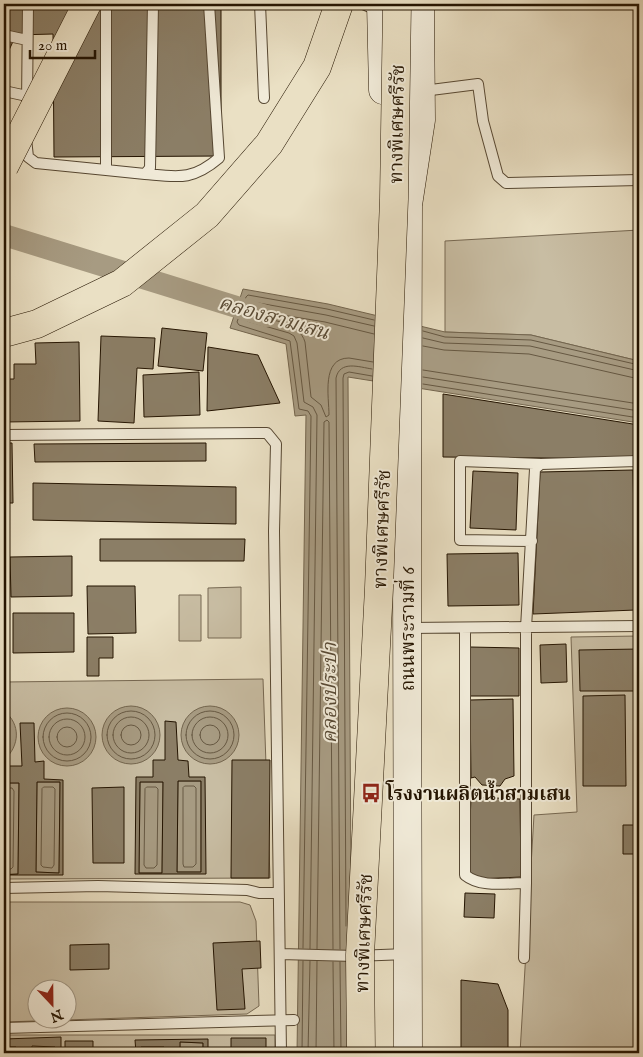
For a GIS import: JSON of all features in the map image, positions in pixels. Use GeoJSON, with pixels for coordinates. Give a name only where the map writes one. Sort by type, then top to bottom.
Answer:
{"type":"FeatureCollection","features":[{"type":"Feature","properties":{"kind":"highway"},"geometry":{"type":"LineString","coordinates":[[16,162],[87,4]]}},
{"type":"Feature","properties":{"kind":"highway"},"geometry":{"type":"LineString","coordinates":[[4,333],[37,324],[122,283],[207,215],[269,144],[318,67],[339,4]]}},
{"type":"Feature","properties":{"kind":"highway","name":"ทางพิเศษศรีรัช"},"geometry":{"type":"LineString","coordinates":[[361,1053],[360,955],[394,219],[381,6]]}},
{"type":"Feature","properties":{"kind":"main road","name":"ถนนพระรามที่ 6"},"geometry":{"type":"LineString","coordinates":[[408,1053],[408,205],[421,120],[420,4]]}},
{"type":"Feature","properties":{"kind":"main road","name":"ถนนพระรามที่ 6"},"geometry":{"type":"LineString","coordinates":[[381,6],[384,112],[393,159],[408,205]]}},
{"type":"Feature","properties":{"kind":"lane"},"geometry":{"type":"LineString","coordinates":[[16,162],[26,148],[28,4]]}},
{"type":"Feature","properties":{"kind":"lane"},"geometry":{"type":"LineString","coordinates":[[106,4],[106,170]]}},
{"type":"Feature","properties":{"kind":"lane"},"geometry":{"type":"LineString","coordinates":[[145,174],[150,168],[153,4]]}},
{"type":"Feature","properties":{"kind":"lane"},"geometry":{"type":"LineString","coordinates":[[4,152],[16,162],[36,162],[145,174],[182,177],[205,170],[219,158],[209,4]]}},
{"type":"Feature","properties":{"kind":"lane"},"geometry":{"type":"LineString","coordinates":[[260,4],[264,98]]}},
{"type":"Feature","properties":{"kind":"lane"},"geometry":{"type":"LineString","coordinates":[[4,35],[27,40]]}},
{"type":"Feature","properties":{"kind":"lane"},"geometry":{"type":"LineString","coordinates":[[421,92],[478,84],[483,121],[498,176],[506,184],[639,180]]}},
{"type":"Feature","properties":{"kind":"lane"},"geometry":{"type":"LineString","coordinates":[[4,91],[27,96]]}},
{"type":"Feature","properties":{"kind":"lane"},"geometry":{"type":"LineString","coordinates":[[4,434],[267,433],[276,444],[274,531],[281,1053]]}},
{"type":"Feature","properties":{"kind":"lane"},"geometry":{"type":"LineString","coordinates":[[532,541],[460,540],[460,461],[541,464],[637,461],[639,464]]}},
{"type":"Feature","properties":{"kind":"lane"},"geometry":{"type":"LineString","coordinates":[[524,958],[526,883],[526,628],[535,469],[541,464]]}},
{"type":"Feature","properties":{"kind":"lane"},"geometry":{"type":"LineString","coordinates":[[407,628],[639,626]]}},
{"type":"Feature","properties":{"kind":"lane"},"geometry":{"type":"LineString","coordinates":[[464,628],[465,875],[479,883],[526,883]]}},
{"type":"Feature","properties":{"kind":"lane"},"geometry":{"type":"LineString","coordinates":[[4,888],[98,886],[247,890],[278,893]]}},
{"type":"Feature","properties":{"kind":"lane"},"geometry":{"type":"LineString","coordinates":[[280,954],[355,956],[408,954]]}},
{"type":"Feature","properties":{"kind":"lane"},"geometry":{"type":"LineString","coordinates":[[4,1028],[294,1020]]}},
{"type":"Feature","properties":{"kind":"shaded area"},"geometry":{"type":"Polygon","coordinates":[[[639,230],[639,361],[531,335],[445,332],[445,241],[639,230]]]}},
{"type":"Feature","properties":{"kind":"shaded area"},"geometry":{"type":"Polygon","coordinates":[[[241,587],[241,638],[208,638],[208,588],[241,587]]]}},
{"type":"Feature","properties":{"kind":"shaded area"},"geometry":{"type":"Polygon","coordinates":[[[179,595],[201,595],[201,641],[179,641],[179,595]]]}},
{"type":"Feature","properties":{"kind":"shaded area"},"geometry":{"type":"Polygon","coordinates":[[[639,636],[639,1053],[520,1053],[534,815],[577,812],[571,637],[639,636]]]}},
{"type":"Feature","properties":{"kind":"shaded area"},"geometry":{"type":"Polygon","coordinates":[[[263,679],[270,878],[4,879],[4,682],[263,679]]]}},
{"type":"Feature","properties":{"kind":"shaded area"},"geometry":{"type":"Polygon","coordinates":[[[4,902],[240,902],[250,905],[256,921],[259,1006],[247,1014],[78,1020],[78,980],[28,980],[28,1021],[4,1022],[4,902]]]}},
{"type":"Feature","properties":{"kind":"shaded area"},"geometry":{"type":"Polygon","coordinates":[[[4,1035],[275,1035],[275,1053],[4,1053],[4,1035]]]}},
{"type":"Feature","properties":{"kind":"water","name":"คลองประปา"},"geometry":{"type":"Polygon","coordinates":[[[243,289],[328,304],[445,332],[531,335],[639,361],[639,423],[348,377],[352,1053],[297,1053],[306,415],[295,416],[286,344],[230,328],[243,289]]]}},
{"type":"Feature","properties":{"kind":"water"},"geometry":{"type":"Polygon","coordinates":[[[125,706],[137,706],[152,714],[160,729],[160,741],[152,756],[137,764],[125,764],[110,756],[102,741],[102,729],[110,714],[125,706]]]}},
{"type":"Feature","properties":{"kind":"water"},"geometry":{"type":"Polygon","coordinates":[[[204,706],[216,706],[231,714],[239,729],[239,741],[231,756],[216,764],[204,764],[189,756],[181,741],[181,729],[189,714],[204,706]]]}},
{"type":"Feature","properties":{"kind":"water"},"geometry":{"type":"Polygon","coordinates":[[[61,708],[73,708],[88,716],[96,731],[96,743],[88,758],[73,766],[61,766],[46,758],[38,743],[38,731],[46,716],[61,708]]]}},
{"type":"Feature","properties":{"kind":"water"},"geometry":{"type":"Polygon","coordinates":[[[4,711],[10,716],[16,729],[16,742],[4,760],[4,711]]]}},
{"type":"Feature","properties":{"kind":"water"},"geometry":{"type":"Polygon","coordinates":[[[178,781],[201,781],[201,872],[177,872],[178,781]]]}},
{"type":"Feature","properties":{"kind":"water"},"geometry":{"type":"Polygon","coordinates":[[[37,782],[60,782],[59,873],[36,872],[37,782]]]}},
{"type":"Feature","properties":{"kind":"water"},"geometry":{"type":"Polygon","coordinates":[[[140,782],[163,782],[162,873],[139,873],[140,782]]]}},
{"type":"Feature","properties":{"kind":"water"},"geometry":{"type":"Polygon","coordinates":[[[4,783],[19,783],[18,874],[4,874],[4,783]]]}},
{"type":"Feature","properties":{"kind":"water"},"geometry":{"type":"Polygon","coordinates":[[[180,1042],[203,1043],[203,1053],[180,1053],[180,1042]]]}},
{"type":"Feature","properties":{"kind":"building"},"geometry":{"type":"Polygon","coordinates":[[[4,4],[221,4],[221,156],[54,157],[53,34],[16,35],[4,61],[4,4]]]}},
{"type":"Feature","properties":{"kind":"building"},"geometry":{"type":"Polygon","coordinates":[[[162,328],[207,333],[203,371],[158,366],[162,328]]]}},
{"type":"Feature","properties":{"kind":"building"},"geometry":{"type":"Polygon","coordinates":[[[101,336],[155,338],[153,369],[137,368],[134,423],[98,421],[101,336]]]}},
{"type":"Feature","properties":{"kind":"building"},"geometry":{"type":"Polygon","coordinates":[[[79,342],[80,421],[4,422],[4,379],[14,379],[14,364],[36,364],[35,343],[79,342]]]}},
{"type":"Feature","properties":{"kind":"building"},"geometry":{"type":"Polygon","coordinates":[[[208,347],[258,355],[280,403],[207,411],[208,347]]]}},
{"type":"Feature","properties":{"kind":"building"},"geometry":{"type":"Polygon","coordinates":[[[199,372],[200,415],[144,417],[143,375],[199,372]]]}},
{"type":"Feature","properties":{"kind":"building"},"geometry":{"type":"Polygon","coordinates":[[[443,394],[639,425],[639,459],[443,457],[443,394]]]}},
{"type":"Feature","properties":{"kind":"building"},"geometry":{"type":"Polygon","coordinates":[[[4,443],[12,443],[13,503],[4,503],[4,443]]]}},
{"type":"Feature","properties":{"kind":"building"},"geometry":{"type":"Polygon","coordinates":[[[206,443],[206,461],[35,462],[34,444],[206,443]]]}},
{"type":"Feature","properties":{"kind":"building"},"geometry":{"type":"Polygon","coordinates":[[[633,470],[636,610],[533,614],[540,472],[633,470]]]}},
{"type":"Feature","properties":{"kind":"building"},"geometry":{"type":"Polygon","coordinates":[[[473,471],[518,473],[516,530],[470,528],[473,471]]]}},
{"type":"Feature","properties":{"kind":"building"},"geometry":{"type":"Polygon","coordinates":[[[33,483],[236,487],[236,524],[33,520],[33,483]]]}},
{"type":"Feature","properties":{"kind":"building"},"geometry":{"type":"Polygon","coordinates":[[[100,539],[245,539],[244,561],[100,561],[100,539]]]}},
{"type":"Feature","properties":{"kind":"building"},"geometry":{"type":"Polygon","coordinates":[[[518,553],[519,605],[448,606],[447,554],[518,553]]]}},
{"type":"Feature","properties":{"kind":"building"},"geometry":{"type":"Polygon","coordinates":[[[72,556],[72,596],[11,597],[10,557],[72,556]]]}},
{"type":"Feature","properties":{"kind":"building"},"geometry":{"type":"Polygon","coordinates":[[[87,586],[135,586],[136,633],[88,634],[87,586]]]}},
{"type":"Feature","properties":{"kind":"building"},"geometry":{"type":"Polygon","coordinates":[[[13,613],[74,613],[74,652],[13,653],[13,613]]]}},
{"type":"Feature","properties":{"kind":"building"},"geometry":{"type":"Polygon","coordinates":[[[87,637],[113,637],[113,658],[99,658],[99,676],[87,676],[87,637]]]}},
{"type":"Feature","properties":{"kind":"building"},"geometry":{"type":"Polygon","coordinates":[[[566,644],[567,682],[541,683],[540,645],[566,644]]]}},
{"type":"Feature","properties":{"kind":"building"},"geometry":{"type":"Polygon","coordinates":[[[470,647],[519,648],[519,696],[470,696],[470,647]]]}},
{"type":"Feature","properties":{"kind":"building"},"geometry":{"type":"Polygon","coordinates":[[[639,649],[639,691],[580,691],[579,650],[639,649]]]}},
{"type":"Feature","properties":{"kind":"building"},"geometry":{"type":"Polygon","coordinates":[[[625,695],[626,786],[583,786],[583,696],[625,695]]]}},
{"type":"Feature","properties":{"kind":"building"},"geometry":{"type":"Polygon","coordinates":[[[513,699],[514,776],[505,779],[500,786],[482,785],[475,777],[471,778],[470,700],[513,699]]]}},
{"type":"Feature","properties":{"kind":"building"},"geometry":{"type":"Polygon","coordinates":[[[165,721],[176,722],[178,760],[188,761],[189,777],[205,777],[206,874],[135,874],[136,777],[153,777],[153,760],[165,760],[165,721]],[[178,781],[177,872],[201,872],[201,781],[178,781]],[[140,782],[139,873],[162,873],[163,782],[140,782]]]}},
{"type":"Feature","properties":{"kind":"building"},"geometry":{"type":"Polygon","coordinates":[[[20,723],[34,723],[35,762],[44,761],[44,779],[63,780],[63,875],[4,875],[18,874],[19,783],[4,783],[4,780],[7,780],[8,766],[22,766],[20,723]],[[37,782],[36,872],[59,873],[60,782],[37,782]]]}},
{"type":"Feature","properties":{"kind":"building"},"geometry":{"type":"Polygon","coordinates":[[[232,760],[270,760],[269,878],[231,878],[232,760]]]}},
{"type":"Feature","properties":{"kind":"building"},"geometry":{"type":"Polygon","coordinates":[[[124,787],[124,863],[93,863],[92,788],[124,787]]]}},
{"type":"Feature","properties":{"kind":"building"},"geometry":{"type":"Polygon","coordinates":[[[471,797],[520,799],[521,877],[479,879],[468,872],[471,797]]]}},
{"type":"Feature","properties":{"kind":"building"},"geometry":{"type":"Polygon","coordinates":[[[623,825],[639,825],[639,854],[623,854],[623,825]]]}},
{"type":"Feature","properties":{"kind":"building"},"geometry":{"type":"Polygon","coordinates":[[[465,893],[495,894],[494,918],[464,917],[465,893]]]}},
{"type":"Feature","properties":{"kind":"building"},"geometry":{"type":"Polygon","coordinates":[[[260,941],[261,968],[242,969],[245,1009],[217,1010],[213,943],[260,941]]]}},
{"type":"Feature","properties":{"kind":"building"},"geometry":{"type":"Polygon","coordinates":[[[109,944],[109,969],[70,970],[70,945],[109,944]]]}},
{"type":"Feature","properties":{"kind":"building"},"geometry":{"type":"Polygon","coordinates":[[[461,980],[498,984],[508,1010],[508,1053],[461,1053],[461,980]]]}},
{"type":"Feature","properties":{"kind":"building"},"geometry":{"type":"Polygon","coordinates":[[[61,1037],[61,1053],[55,1053],[55,1047],[32,1046],[32,1053],[16,1053],[16,1047],[4,1047],[4,1039],[61,1037]]]}},
{"type":"Feature","properties":{"kind":"building"},"geometry":{"type":"Polygon","coordinates":[[[231,1038],[266,1038],[266,1053],[231,1053],[231,1038]]]}},
{"type":"Feature","properties":{"kind":"building"},"geometry":{"type":"Polygon","coordinates":[[[208,1039],[208,1053],[203,1053],[203,1043],[180,1042],[180,1053],[164,1053],[164,1047],[141,1047],[141,1053],[136,1053],[135,1040],[208,1039]]]}},
{"type":"Feature","properties":{"kind":"building"},"geometry":{"type":"Polygon","coordinates":[[[65,1041],[93,1041],[93,1053],[65,1053],[65,1041]]]}},
{"type":"Feature","properties":{"kind":"waterway","name":"คลองสามเสน"},"geometry":{"type":"LineString","coordinates":[[4,235],[266,316]]}},
{"type":"Feature","properties":{"kind":"place","name":"โรงงานผลิตน้ำสามเสน"},"geometry":{"type":"Point","coordinates":[371,793]}}]}
